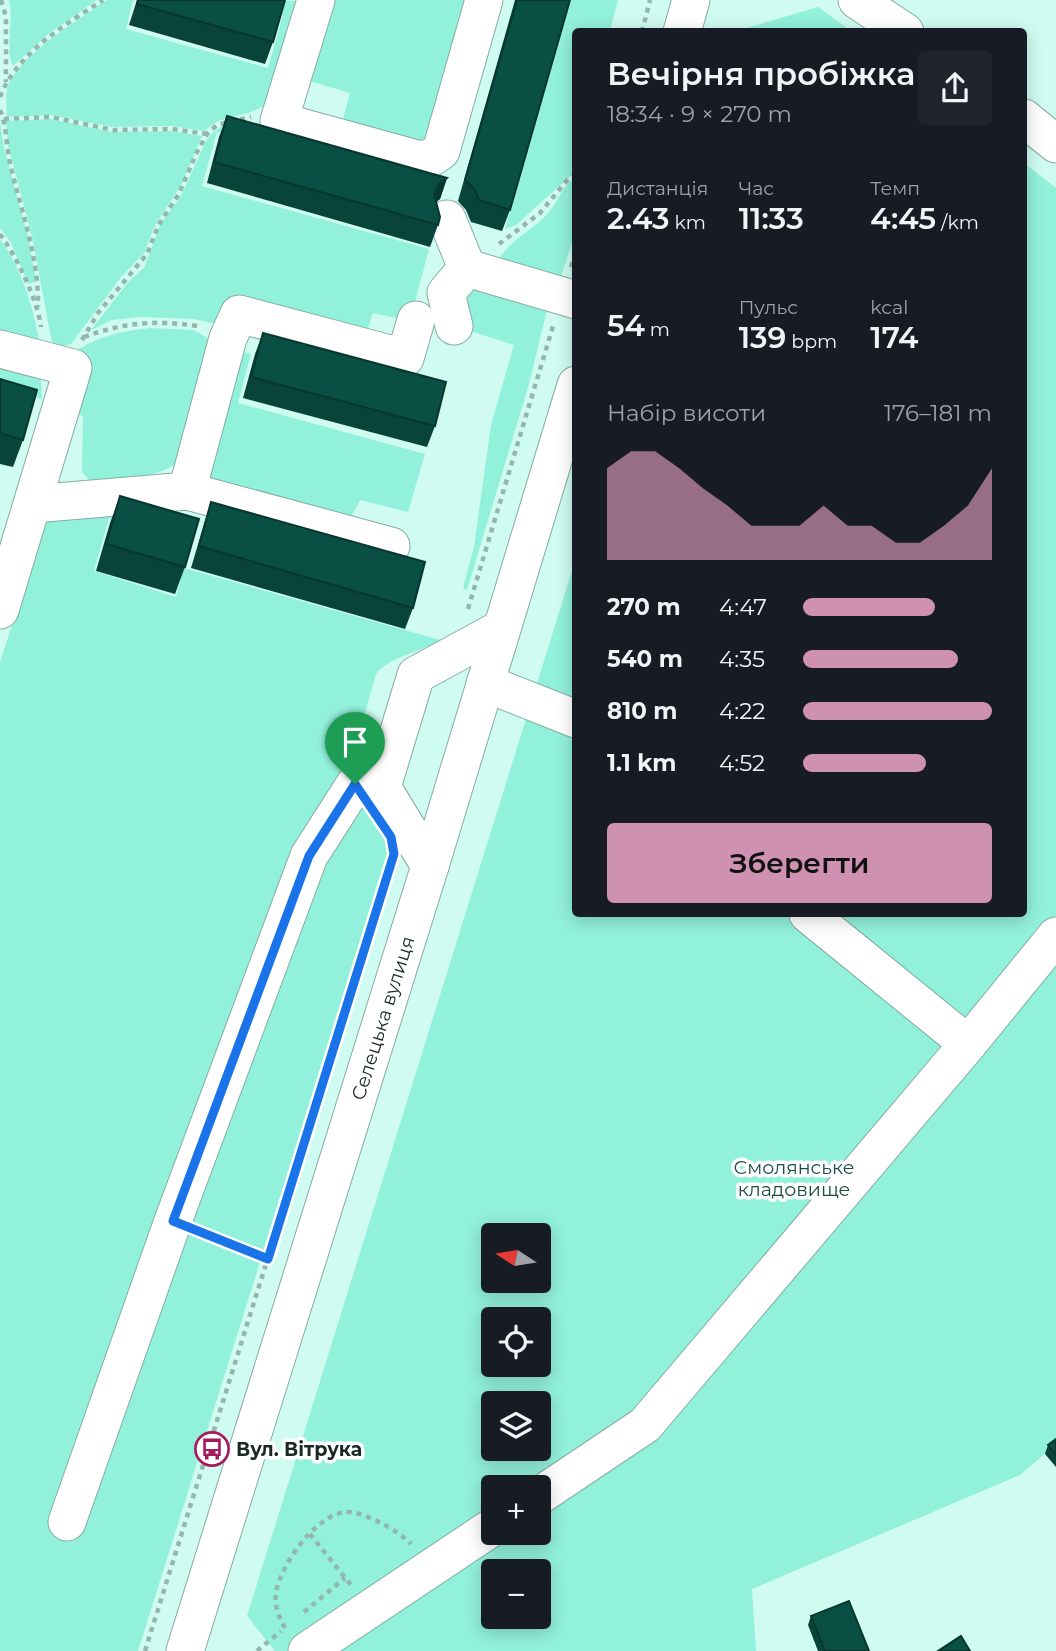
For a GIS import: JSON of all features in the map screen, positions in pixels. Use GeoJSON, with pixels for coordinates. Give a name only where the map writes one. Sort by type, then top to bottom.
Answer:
{"type":"FeatureCollection","features":[{"type":"Feature","properties":{"kind":"street"},"geometry":{"type":"LineString","coordinates":[[316,0],[279,121],[417,159],[429,159],[441,151],[484,0]]}},
{"type":"Feature","properties":{"kind":"street"},"geometry":{"type":"LineString","coordinates":[[683,28],[691,0]]}},
{"type":"Feature","properties":{"kind":"street"},"geometry":{"type":"LineString","coordinates":[[857,0],[899,28]]}},
{"type":"Feature","properties":{"kind":"street"},"geometry":{"type":"LineString","coordinates":[[1027,120],[1056,144]]}},
{"type":"Feature","properties":{"kind":"street"},"geometry":{"type":"LineString","coordinates":[[447,219],[467,268]]}},
{"type":"Feature","properties":{"kind":"street"},"geometry":{"type":"LineString","coordinates":[[467,268],[569,298]]}},
{"type":"Feature","properties":{"kind":"street"},"geometry":{"type":"LineString","coordinates":[[454,326],[446,293],[467,268]]}},
{"type":"Feature","properties":{"kind":"street"},"geometry":{"type":"LineString","coordinates":[[187,491],[228,338],[239,314],[405,358],[416,320]]}},
{"type":"Feature","properties":{"kind":"street"},"geometry":{"type":"LineString","coordinates":[[0,349],[68,356],[33,504],[0,610]]}},
{"type":"Feature","properties":{"kind":"street","name":"Селецька вулиця"},"geometry":{"type":"LineString","coordinates":[[198,1645],[572,398]]}},
{"type":"Feature","properties":{"kind":"street"},"geometry":{"type":"LineString","coordinates":[[33,504],[187,491],[391,545]]}},
{"type":"Feature","properties":{"kind":"street"},"geometry":{"type":"LineString","coordinates":[[430,866],[382,787],[394,746],[416,675],[502,628]]}},
{"type":"Feature","properties":{"kind":"street"},"geometry":{"type":"LineString","coordinates":[[485,683],[572,717]]}},
{"type":"Feature","properties":{"kind":"street"},"geometry":{"type":"LineString","coordinates":[[66,1522],[173,1221],[309,856],[355,784],[394,746]]}},
{"type":"Feature","properties":{"kind":"street"},"geometry":{"type":"LineString","coordinates":[[812,917],[968,1044]]}},
{"type":"Feature","properties":{"kind":"street"},"geometry":{"type":"LineString","coordinates":[[551,1488],[645,1425],[968,1044],[1056,936]]}},
{"type":"Feature","properties":{"kind":"street"},"geometry":{"type":"LineString","coordinates":[[296,1640],[369,1609],[481,1535]]}},
{"type":"Feature","properties":{"kind":"path"},"geometry":{"type":"LineString","coordinates":[[1,0],[6,17],[6,83]]}},
{"type":"Feature","properties":{"kind":"path"},"geometry":{"type":"LineString","coordinates":[[0,97],[15,68],[103,0]]}},
{"type":"Feature","properties":{"kind":"path"},"geometry":{"type":"LineString","coordinates":[[643,28],[650,0]]}},
{"type":"Feature","properties":{"kind":"path"},"geometry":{"type":"LineString","coordinates":[[0,110],[4,119],[6,146],[34,260],[38,282],[38,307]]}},
{"type":"Feature","properties":{"kind":"path"},"geometry":{"type":"LineString","coordinates":[[68,356],[98,313],[147,254],[159,224],[179,194],[207,134],[227,121],[259,116]]}},
{"type":"Feature","properties":{"kind":"path"},"geometry":{"type":"LineString","coordinates":[[4,119],[51,117],[113,130],[172,129],[207,134]]}},
{"type":"Feature","properties":{"kind":"path"},"geometry":{"type":"LineString","coordinates":[[467,268],[524,226],[572,178]]}},
{"type":"Feature","properties":{"kind":"path"},"geometry":{"type":"LineString","coordinates":[[0,234],[10,247],[38,307],[68,356]]}},
{"type":"Feature","properties":{"kind":"path"},"geometry":{"type":"LineString","coordinates":[[466,614],[569,298],[572,278]]}},
{"type":"Feature","properties":{"kind":"path"},"geometry":{"type":"LineString","coordinates":[[68,356],[119,326],[160,322],[204,327],[228,338]]}},
{"type":"Feature","properties":{"kind":"path"},"geometry":{"type":"LineString","coordinates":[[145,1651],[394,854]]}},
{"type":"Feature","properties":{"kind":"path"},"geometry":{"type":"LineString","coordinates":[[173,1221],[268,1259]]}},
{"type":"Feature","properties":{"kind":"path"},"geometry":{"type":"LineString","coordinates":[[296,1640],[277,1614],[276,1594],[293,1554],[310,1534],[330,1518],[343,1512],[360,1513],[407,1540],[433,1566]]}},
{"type":"Feature","properties":{"kind":"path"},"geometry":{"type":"LineString","coordinates":[[310,1534],[369,1609]]}},
{"type":"Feature","properties":{"kind":"green space"},"geometry":{"type":"Polygon","coordinates":[[[9,0],[97,0],[47,35],[13,66],[10,52],[9,0]]]}},
{"type":"Feature","properties":{"kind":"green space"},"geometry":{"type":"Polygon","coordinates":[[[107,0],[133,0],[126,29],[268,68],[283,15],[250,5],[252,0],[298,1],[267,103],[252,111],[219,121],[205,131],[172,126],[113,127],[51,115],[7,117],[7,90],[22,65],[50,40],[107,0]]]}},
{"type":"Feature","properties":{"kind":"green space"},"geometry":{"type":"Polygon","coordinates":[[[328,0],[473,0],[435,130],[421,145],[341,127],[350,93],[306,80],[328,0]]]}},
{"type":"Feature","properties":{"kind":"green space"},"geometry":{"type":"Polygon","coordinates":[[[571,0],[618,0],[611,28],[572,28],[572,175],[516,225],[505,229],[571,0]]]}},
{"type":"Feature","properties":{"kind":"green space"},"geometry":{"type":"Polygon","coordinates":[[[818,7],[847,28],[747,28],[818,7]]]}},
{"type":"Feature","properties":{"kind":"green space"},"geometry":{"type":"Polygon","coordinates":[[[50,119],[112,132],[170,131],[202,136],[182,184],[155,225],[144,253],[122,276],[71,344],[55,348],[32,236],[8,145],[6,121],[50,119]]]}},
{"type":"Feature","properties":{"kind":"green space"},"geometry":{"type":"Polygon","coordinates":[[[0,121],[4,148],[28,236],[36,282],[28,284],[11,243],[0,228],[0,121]]]}},
{"type":"Feature","properties":{"kind":"green space"},"geometry":{"type":"Polygon","coordinates":[[[223,126],[236,126],[246,140],[217,132],[202,186],[429,249],[410,321],[373,313],[363,334],[226,326],[194,319],[141,317],[112,320],[91,330],[129,281],[144,268],[161,223],[181,196],[206,141],[213,132],[223,126]]]}},
{"type":"Feature","properties":{"kind":"green space","name":"Смолянське кладовище"},"geometry":{"type":"Polygon","coordinates":[[[1027,165],[1056,188],[1056,1444],[1020,1475],[752,1589],[756,1651],[275,1651],[247,1616],[572,571],[572,917],[1027,917],[1027,165]]]}},
{"type":"Feature","properties":{"kind":"green space"},"geometry":{"type":"Polygon","coordinates":[[[572,180],[572,242],[560,280],[509,272],[500,257],[511,244],[543,218],[572,180]]]}},
{"type":"Feature","properties":{"kind":"green space"},"geometry":{"type":"Polygon","coordinates":[[[0,239],[15,263],[26,290],[40,346],[0,342],[0,239]]]}},
{"type":"Feature","properties":{"kind":"green space"},"geometry":{"type":"Polygon","coordinates":[[[465,277],[547,310],[529,384],[467,590],[463,588],[474,547],[491,425],[514,345],[467,330],[465,277]]]}},
{"type":"Feature","properties":{"kind":"green space"},"geometry":{"type":"Polygon","coordinates":[[[150,328],[194,330],[212,341],[185,458],[152,474],[90,481],[82,472],[83,416],[63,408],[79,349],[113,334],[150,328]]]}},
{"type":"Feature","properties":{"kind":"green space"},"geometry":{"type":"Polygon","coordinates":[[[232,349],[251,354],[238,403],[425,454],[408,512],[360,500],[350,519],[210,486],[201,462],[232,349]]]}},
{"type":"Feature","properties":{"kind":"green space"},"geometry":{"type":"Polygon","coordinates":[[[0,356],[40,365],[42,399],[0,390],[0,356]]]}},
{"type":"Feature","properties":{"kind":"green space"},"geometry":{"type":"Polygon","coordinates":[[[133,507],[137,525],[109,518],[94,571],[176,597],[184,568],[440,640],[390,662],[376,674],[350,766],[356,795],[382,829],[388,854],[138,1651],[0,1651],[0,662],[46,520],[133,507]]]}},
{"type":"Feature","properties":{"kind":"building"},"geometry":{"type":"Polygon","coordinates":[[[138,0],[285,0],[273,42],[137,4],[138,0]]]}},
{"type":"Feature","properties":{"kind":"building"},"geometry":{"type":"Polygon","coordinates":[[[517,0],[570,0],[510,210],[479,200],[474,189],[465,180],[517,0]]]}},
{"type":"Feature","properties":{"kind":"building"},"geometry":{"type":"Polygon","coordinates":[[[227,116],[447,178],[439,184],[434,194],[440,217],[438,225],[214,162],[227,116]]]}},
{"type":"Feature","properties":{"kind":"building"},"geometry":{"type":"Polygon","coordinates":[[[263,333],[446,382],[435,426],[251,377],[263,333]]]}},
{"type":"Feature","properties":{"kind":"building"},"geometry":{"type":"Polygon","coordinates":[[[0,379],[37,390],[23,440],[0,433],[0,379]]]}},
{"type":"Feature","properties":{"kind":"building"},"geometry":{"type":"Polygon","coordinates":[[[120,496],[199,519],[185,567],[106,544],[120,496]]]}},
{"type":"Feature","properties":{"kind":"building"},"geometry":{"type":"Polygon","coordinates":[[[211,502],[425,562],[413,608],[199,546],[211,502]]]}},
{"type":"Feature","properties":{"kind":"building"},"geometry":{"type":"Polygon","coordinates":[[[1056,1439],[1056,1455],[1048,1445],[1056,1439]]]}},
{"type":"Feature","properties":{"kind":"building"},"geometry":{"type":"Polygon","coordinates":[[[849,1601],[869,1651],[825,1651],[811,1616],[849,1601]]]}},
{"type":"Feature","properties":{"kind":"building"},"geometry":{"type":"Polygon","coordinates":[[[961,1636],[970,1651],[938,1651],[961,1636]]]}},
{"type":"Feature","properties":{"kind":"place","name":"Вул. Вітрука"},"geometry":{"type":"Point","coordinates":[212,1449]}},
{"type":"Feature","properties":{"kind":"route"},"geometry":{"type":"LineString","coordinates":[[355,784],[391,837],[394,854],[268,1259],[173,1221],[309,856],[355,784]]}}]}
